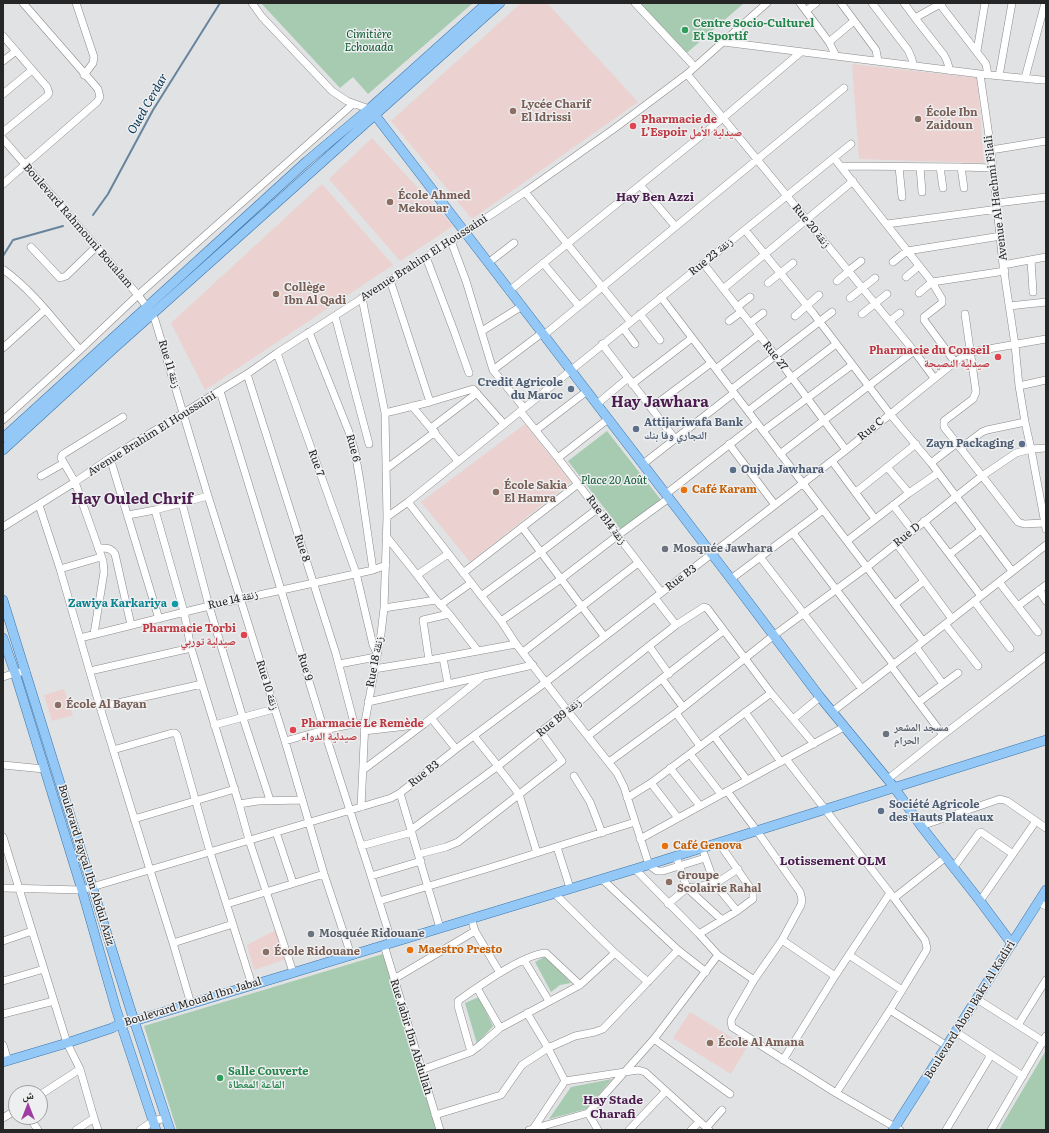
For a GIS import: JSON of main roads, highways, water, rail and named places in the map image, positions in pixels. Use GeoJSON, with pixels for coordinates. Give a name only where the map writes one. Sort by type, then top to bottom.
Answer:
{"type":"FeatureCollection","features":[{"type":"Feature","properties":{"kind":"main road"},"geometry":{"type":"LineString","coordinates":[[3,438],[315,169],[372,112],[487,3]]}},
{"type":"Feature","properties":{"kind":"main road"},"geometry":{"type":"LineString","coordinates":[[3,450],[307,161],[372,112],[500,3]]}},
{"type":"Feature","properties":{"kind":"main road"},"geometry":{"type":"LineString","coordinates":[[372,112],[820,697],[888,779],[1012,944]]}},
{"type":"Feature","properties":{"kind":"main road","name":"Boulevard Fayçal Ibn Abdul Aziz"},"geometry":{"type":"LineString","coordinates":[[3,600],[134,1021],[170,1130]]}},
{"type":"Feature","properties":{"kind":"main road","name":"Boulevard Fayçal Ibn Abdul Aziz"},"geometry":{"type":"LineString","coordinates":[[3,638],[154,1126]]}},
{"type":"Feature","properties":{"kind":"main road","name":"Boulevard Mouad Ibn Jabal"},"geometry":{"type":"LineString","coordinates":[[5,1061],[67,1043],[112,1028],[121,1023],[134,1021],[191,1004],[649,865],[1046,740]]}},
{"type":"Feature","properties":{"kind":"main road","name":"Boulevard Abou Bakr Al Kadiri"},"geometry":{"type":"LineString","coordinates":[[896,1129],[1012,944],[1042,904],[1046,890]]}},
{"type":"Feature","properties":{"kind":"waterway","name":"Oued Cerdar"},"geometry":{"type":"LineString","coordinates":[[93,215],[108,194],[153,110],[220,3]]}},
{"type":"Feature","properties":{"kind":"waterway","name":"Oued Cerdar"},"geometry":{"type":"LineString","coordinates":[[3,256],[13,240],[63,226]]}},
{"type":"Feature","properties":{"kind":"place","name":"Centre Socio-Culturel Et Sportif"},"geometry":{"type":"Point","coordinates":[685,30]}},
{"type":"Feature","properties":{"kind":"place","name":"Lycée Charif El Idrissi"},"geometry":{"type":"Point","coordinates":[513,111]}},
{"type":"Feature","properties":{"kind":"place","name":"École Ibn Zaidoun"},"geometry":{"type":"Point","coordinates":[918,119]}},
{"type":"Feature","properties":{"kind":"place","name":"Pharmacie de L’Espoir صيدلية الأمل"},"geometry":{"type":"Point","coordinates":[633,126]}},
{"type":"Feature","properties":{"kind":"place","name":"École Ahmed Mekouar"},"geometry":{"type":"Point","coordinates":[390,202]}},
{"type":"Feature","properties":{"kind":"place","name":"Collège Ibn Al Qadi"},"geometry":{"type":"Point","coordinates":[276,294]}},
{"type":"Feature","properties":{"kind":"place","name":"Pharmacie du Conseil صيدلية النصيحة"},"geometry":{"type":"Point","coordinates":[998,357]}},
{"type":"Feature","properties":{"kind":"place","name":"Credit Agricole du Maroc"},"geometry":{"type":"Point","coordinates":[571,389]}},
{"type":"Feature","properties":{"kind":"place","name":"Attijariwafa Bank التجاري وفا بنك"},"geometry":{"type":"Point","coordinates":[636,429]}},
{"type":"Feature","properties":{"kind":"place","name":"Zayn Packaging"},"geometry":{"type":"Point","coordinates":[1022,444]}},
{"type":"Feature","properties":{"kind":"place","name":"Oujda Jawhara"},"geometry":{"type":"Point","coordinates":[733,470]}},
{"type":"Feature","properties":{"kind":"place","name":"Café Karam"},"geometry":{"type":"Point","coordinates":[684,490]}},
{"type":"Feature","properties":{"kind":"place","name":"École Sakia El Hamra"},"geometry":{"type":"Point","coordinates":[496,492]}},
{"type":"Feature","properties":{"kind":"place","name":"Mosquée Jawhara"},"geometry":{"type":"Point","coordinates":[665,549]}},
{"type":"Feature","properties":{"kind":"place","name":"Zawiya Karkariya"},"geometry":{"type":"Point","coordinates":[175,604]}},
{"type":"Feature","properties":{"kind":"place","name":"Pharmacie Torbi صيدلية توربي"},"geometry":{"type":"Point","coordinates":[244,635]}},
{"type":"Feature","properties":{"kind":"place","name":"École Al Bayan"},"geometry":{"type":"Point","coordinates":[58,705]}},
{"type":"Feature","properties":{"kind":"place","name":"Pharmacie Le Remède صيدلية الدواء"},"geometry":{"type":"Point","coordinates":[293,730]}},
{"type":"Feature","properties":{"kind":"place","name":"مسجد المشعر الحرام"},"geometry":{"type":"Point","coordinates":[886,734]}},
{"type":"Feature","properties":{"kind":"place","name":"Société Agricole des Hauts Plateaux"},"geometry":{"type":"Point","coordinates":[881,811]}},
{"type":"Feature","properties":{"kind":"place","name":"Café Genova"},"geometry":{"type":"Point","coordinates":[665,846]}},
{"type":"Feature","properties":{"kind":"place","name":"Groupe Scolairie Rahal"},"geometry":{"type":"Point","coordinates":[669,882]}},
{"type":"Feature","properties":{"kind":"place","name":"Mosquée Ridouane"},"geometry":{"type":"Point","coordinates":[311,934]}},
{"type":"Feature","properties":{"kind":"place","name":"Maestro Presto"},"geometry":{"type":"Point","coordinates":[410,950]}},
{"type":"Feature","properties":{"kind":"place","name":"École Ridouane"},"geometry":{"type":"Point","coordinates":[266,952]}},
{"type":"Feature","properties":{"kind":"place","name":"École Al Amana"},"geometry":{"type":"Point","coordinates":[710,1043]}},
{"type":"Feature","properties":{"kind":"place","name":"Salle Couverte القاعة المغطاة"},"geometry":{"type":"Point","coordinates":[220,1078]}},
{"type":"Feature","properties":{"kind":"district","name":"Hay Ben Azzi"},"geometry":{"type":"Point","coordinates":[655,197]}},
{"type":"Feature","properties":{"kind":"district","name":"Hay Jawhara"},"geometry":{"type":"Point","coordinates":[660,403]}},
{"type":"Feature","properties":{"kind":"district","name":"Hay Ouled Chrif"},"geometry":{"type":"Point","coordinates":[132,500]}},
{"type":"Feature","properties":{"kind":"district","name":"Lotissement OLM"},"geometry":{"type":"Point","coordinates":[833,861]}},
{"type":"Feature","properties":{"kind":"district","name":"Hay Stade Charafi"},"geometry":{"type":"Point","coordinates":[613,1107]}},
{"type":"Feature","properties":{"kind":"park label","name":"Cimitière Echouada"},"geometry":{"type":"Point","coordinates":[369,41]}},
{"type":"Feature","properties":{"kind":"park label","name":"Place 20 Août"},"geometry":{"type":"Point","coordinates":[614,481]}}]}
